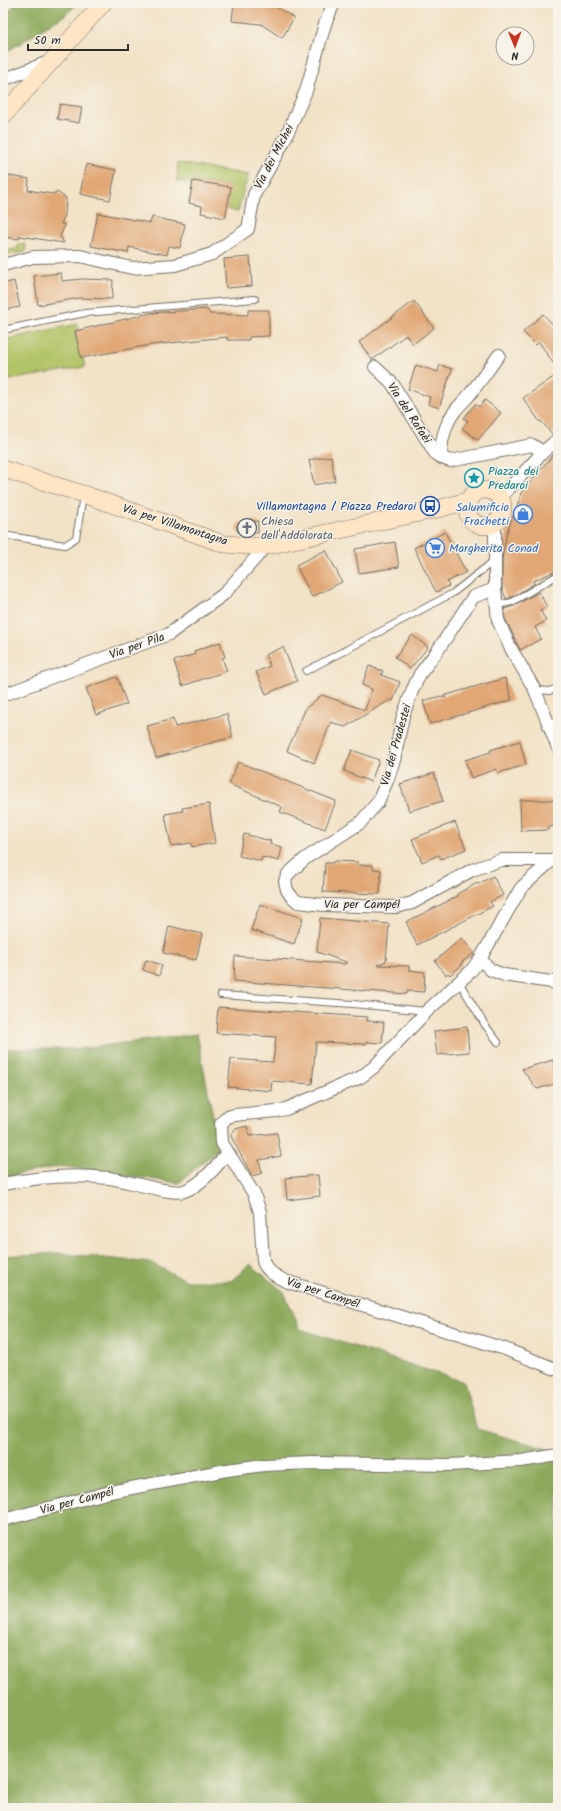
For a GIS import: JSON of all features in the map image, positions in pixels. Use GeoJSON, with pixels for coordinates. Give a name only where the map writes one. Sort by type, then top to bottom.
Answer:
{"type":"FeatureCollection","features":[{"type":"Feature","properties":{"kind":"street"},"geometry":{"type":"LineString","coordinates":[[3,116],[103,3]]}},
{"type":"Feature","properties":{"kind":"street","name":"Via dei Michei"},"geometry":{"type":"LineString","coordinates":[[3,265],[33,257],[80,256],[132,268],[175,265],[212,254],[248,229],[254,195],[284,142],[306,91],[325,24],[334,3]]}},
{"type":"Feature","properties":{"kind":"street"},"geometry":{"type":"LineString","coordinates":[[3,80],[52,60]]}},
{"type":"Feature","properties":{"kind":"street","name":"Via del Rafaèi"},"geometry":{"type":"LineString","coordinates":[[442,458],[444,437],[448,423],[454,412],[472,392],[499,355]]}},
{"type":"Feature","properties":{"kind":"street","name":"Via del Rafaèi"},"geometry":{"type":"LineString","coordinates":[[375,368],[392,383],[435,453],[442,458]]}},
{"type":"Feature","properties":{"kind":"street"},"geometry":{"type":"LineString","coordinates":[[500,498],[542,452],[558,439]]}},
{"type":"Feature","properties":{"kind":"street"},"geometry":{"type":"LineString","coordinates":[[442,458],[450,461],[532,445],[542,452]]}},
{"type":"Feature","properties":{"kind":"street","name":"Via per Villamontagna"},"geometry":{"type":"LineString","coordinates":[[3,469],[83,494],[224,544],[266,546],[438,509],[467,501]]}},
{"type":"Feature","properties":{"kind":"street"},"geometry":{"type":"LineString","coordinates":[[483,489],[496,493],[500,498],[503,507],[501,516],[495,523],[488,526],[480,526],[473,522],[468,516],[466,508],[467,501],[476,491],[483,489]]}},
{"type":"Feature","properties":{"kind":"street"},"geometry":{"type":"LineString","coordinates":[[495,523],[495,589],[498,620],[506,638],[535,690],[556,734],[558,748]]}},
{"type":"Feature","properties":{"kind":"street","name":"Via per Pila"},"geometry":{"type":"LineString","coordinates":[[3,695],[169,634],[224,594],[266,546]]}},
{"type":"Feature","properties":{"kind":"street","name":"Via dei Pradestei"},"geometry":{"type":"LineString","coordinates":[[287,890],[285,881],[288,874],[306,858],[360,823],[378,802],[394,760],[403,716],[420,674],[438,650],[473,597],[495,589]]}},
{"type":"Feature","properties":{"kind":"street","name":"Via per Campél"},"geometry":{"type":"LineString","coordinates":[[287,890],[298,902],[324,905],[396,907],[412,904],[472,870],[501,860],[555,858]]}},
{"type":"Feature","properties":{"kind":"street","name":"Via per Campél"},"geometry":{"type":"LineString","coordinates":[[555,858],[521,888],[480,959],[470,972],[406,1031],[385,1057],[361,1076],[276,1111],[227,1117],[221,1124],[222,1144],[254,1194],[260,1212],[263,1261],[264,1266],[270,1272],[285,1281],[449,1333],[505,1349],[558,1370]]}},
{"type":"Feature","properties":{"kind":"street"},"geometry":{"type":"LineString","coordinates":[[480,959],[491,970],[504,975],[558,983]]}},
{"type":"Feature","properties":{"kind":"street"},"geometry":{"type":"LineString","coordinates":[[3,1184],[55,1176],[88,1176],[111,1178],[139,1185],[184,1191],[198,1183],[216,1167],[227,1152]]}},
{"type":"Feature","properties":{"kind":"street","name":"Via per Campél"},"geometry":{"type":"LineString","coordinates":[[3,1520],[110,1492],[211,1472],[264,1465],[313,1463],[450,1465],[521,1461],[558,1455]]}},
{"type":"Feature","properties":{"kind":"lane"},"geometry":{"type":"LineString","coordinates":[[3,330],[85,313],[255,299]]}},
{"type":"Feature","properties":{"kind":"lane"},"geometry":{"type":"LineString","coordinates":[[3,535],[65,545],[76,538],[83,494]]}},
{"type":"Feature","properties":{"kind":"lane"},"geometry":{"type":"LineString","coordinates":[[306,672],[453,594],[495,560]]}},
{"type":"Feature","properties":{"kind":"lane"},"geometry":{"type":"LineString","coordinates":[[497,605],[512,602],[558,575]]}},
{"type":"Feature","properties":{"kind":"lane"},"geometry":{"type":"LineString","coordinates":[[535,690],[550,691],[558,687]]}},
{"type":"Feature","properties":{"kind":"lane"},"geometry":{"type":"LineString","coordinates":[[459,982],[485,1025],[498,1042]]}},
{"type":"Feature","properties":{"kind":"lane"},"geometry":{"type":"LineString","coordinates":[[221,995],[353,1004],[427,1011]]}},
{"type":"Feature","properties":{"kind":"green space"},"geometry":{"type":"Polygon","coordinates":[[[16,3],[78,3],[65,15],[3,54],[3,19],[16,3]]]}},
{"type":"Feature","properties":{"kind":"green space"},"geometry":{"type":"Polygon","coordinates":[[[178,163],[249,175],[238,212],[227,209],[230,187],[193,181],[192,184],[177,181],[178,163]]]}},
{"type":"Feature","properties":{"kind":"green space"},"geometry":{"type":"Polygon","coordinates":[[[19,244],[26,245],[25,252],[11,254],[3,259],[3,250],[17,249],[19,244]]]}},
{"type":"Feature","properties":{"kind":"green space"},"geometry":{"type":"Polygon","coordinates":[[[77,324],[79,330],[75,331],[85,367],[3,381],[3,340],[77,324]]]}},
{"type":"Feature","properties":{"kind":"green space"},"geometry":{"type":"Polygon","coordinates":[[[197,1034],[219,1148],[179,1183],[60,1166],[3,1177],[3,1049],[76,1049],[197,1034]]]}},
{"type":"Feature","properties":{"kind":"green space"},"geometry":{"type":"Polygon","coordinates":[[[57,1253],[151,1263],[187,1281],[231,1281],[250,1264],[284,1292],[300,1329],[464,1382],[477,1429],[558,1452],[558,1808],[3,1808],[3,1256],[57,1253]]]}},
{"type":"Feature","properties":{"kind":"building"},"geometry":{"type":"Polygon","coordinates":[[[234,3],[270,3],[294,18],[282,38],[261,24],[232,21],[234,3]]]}},
{"type":"Feature","properties":{"kind":"building"},"geometry":{"type":"Polygon","coordinates":[[[60,104],[82,107],[79,123],[57,119],[60,104]]]}},
{"type":"Feature","properties":{"kind":"building"},"geometry":{"type":"Polygon","coordinates":[[[86,164],[116,170],[110,200],[80,194],[86,164]]]}},
{"type":"Feature","properties":{"kind":"building"},"geometry":{"type":"Polygon","coordinates":[[[3,175],[29,179],[28,190],[52,194],[57,192],[66,198],[65,215],[61,224],[65,225],[60,236],[64,243],[20,236],[19,239],[3,237],[3,175]]]}},
{"type":"Feature","properties":{"kind":"building"},"geometry":{"type":"Polygon","coordinates":[[[193,181],[231,187],[225,218],[201,213],[202,206],[189,203],[193,181]]]}},
{"type":"Feature","properties":{"kind":"building"},"geometry":{"type":"Polygon","coordinates":[[[98,213],[150,223],[152,217],[185,224],[180,248],[169,246],[167,255],[129,247],[128,253],[91,246],[98,213]]]}},
{"type":"Feature","properties":{"kind":"building"},"geometry":{"type":"Polygon","coordinates":[[[250,257],[252,286],[226,288],[224,259],[250,257]]]}},
{"type":"Feature","properties":{"kind":"building"},"geometry":{"type":"Polygon","coordinates":[[[61,273],[62,281],[81,279],[113,280],[112,299],[80,298],[38,305],[34,276],[61,273]]]}},
{"type":"Feature","properties":{"kind":"building"},"geometry":{"type":"Polygon","coordinates":[[[14,281],[20,307],[3,310],[3,284],[14,281]]]}},
{"type":"Feature","properties":{"kind":"building"},"geometry":{"type":"Polygon","coordinates":[[[414,301],[434,328],[413,344],[406,335],[372,360],[359,342],[414,301]]]}},
{"type":"Feature","properties":{"kind":"building"},"geometry":{"type":"Polygon","coordinates":[[[207,309],[210,314],[248,315],[248,310],[269,310],[269,336],[249,337],[249,340],[227,340],[227,337],[151,345],[81,358],[75,331],[151,313],[207,309]]]}},
{"type":"Feature","properties":{"kind":"building"},"geometry":{"type":"Polygon","coordinates":[[[543,314],[558,330],[558,370],[539,342],[536,345],[523,332],[543,314]]]}},
{"type":"Feature","properties":{"kind":"building"},"geometry":{"type":"Polygon","coordinates":[[[416,365],[438,372],[440,365],[452,369],[439,408],[428,404],[430,397],[408,389],[416,365]]]}},
{"type":"Feature","properties":{"kind":"building"},"geometry":{"type":"Polygon","coordinates":[[[558,374],[558,432],[552,434],[541,421],[540,422],[523,398],[558,374]]]}},
{"type":"Feature","properties":{"kind":"building"},"geometry":{"type":"Polygon","coordinates":[[[485,400],[501,413],[478,440],[462,428],[468,421],[464,418],[475,404],[479,407],[485,400]]]}},
{"type":"Feature","properties":{"kind":"building"},"geometry":{"type":"Polygon","coordinates":[[[558,449],[558,570],[533,581],[534,584],[506,599],[502,588],[502,559],[507,532],[521,495],[520,494],[558,449]]]}},
{"type":"Feature","properties":{"kind":"building"},"geometry":{"type":"Polygon","coordinates":[[[331,456],[335,481],[314,485],[309,460],[331,456]]]}},
{"type":"Feature","properties":{"kind":"building","name":"Chiesa dell'Addolorata"},"geometry":{"type":"Polygon","coordinates":[[[258,521],[258,533],[241,533],[237,531],[237,525],[241,522],[258,521]]]}},
{"type":"Feature","properties":{"kind":"building"},"geometry":{"type":"Polygon","coordinates":[[[445,532],[466,572],[447,582],[449,586],[436,592],[414,548],[445,532]]]}},
{"type":"Feature","properties":{"kind":"building"},"geometry":{"type":"Polygon","coordinates":[[[395,542],[399,567],[359,573],[355,549],[395,542]]]}},
{"type":"Feature","properties":{"kind":"building"},"geometry":{"type":"Polygon","coordinates":[[[326,550],[342,582],[312,597],[296,565],[326,550]]]}},
{"type":"Feature","properties":{"kind":"building"},"geometry":{"type":"Polygon","coordinates":[[[539,592],[547,607],[540,610],[546,621],[535,627],[541,639],[520,650],[505,618],[504,609],[514,606],[539,592]]]}},
{"type":"Feature","properties":{"kind":"building"},"geometry":{"type":"Polygon","coordinates":[[[412,635],[428,647],[410,669],[395,657],[412,635]]]}},
{"type":"Feature","properties":{"kind":"building"},"geometry":{"type":"Polygon","coordinates":[[[220,642],[225,657],[222,658],[227,671],[182,686],[174,661],[195,654],[194,651],[220,642]]]}},
{"type":"Feature","properties":{"kind":"building"},"geometry":{"type":"Polygon","coordinates":[[[283,647],[297,681],[266,694],[256,672],[270,666],[265,655],[283,647]]]}},
{"type":"Feature","properties":{"kind":"building"},"geometry":{"type":"Polygon","coordinates":[[[369,666],[383,671],[381,675],[400,682],[393,701],[390,700],[345,727],[331,722],[314,763],[287,751],[306,708],[322,695],[365,710],[372,689],[362,685],[369,666]]]}},
{"type":"Feature","properties":{"kind":"building"},"geometry":{"type":"Polygon","coordinates":[[[117,677],[127,704],[96,715],[86,688],[117,677]]]}},
{"type":"Feature","properties":{"kind":"building"},"geometry":{"type":"Polygon","coordinates":[[[505,678],[512,700],[430,724],[423,701],[441,696],[446,698],[443,696],[505,678]]]}},
{"type":"Feature","properties":{"kind":"building"},"geometry":{"type":"Polygon","coordinates":[[[227,714],[233,737],[156,758],[147,726],[173,719],[175,727],[227,714]]]}},
{"type":"Feature","properties":{"kind":"building"},"geometry":{"type":"Polygon","coordinates":[[[520,741],[526,765],[498,773],[497,769],[471,778],[465,760],[491,752],[490,750],[520,741]]]}},
{"type":"Feature","properties":{"kind":"building"},"geometry":{"type":"Polygon","coordinates":[[[352,750],[379,760],[371,782],[344,771],[352,750]]]}},
{"type":"Feature","properties":{"kind":"building"},"geometry":{"type":"Polygon","coordinates":[[[238,762],[336,801],[325,829],[280,812],[282,807],[229,784],[238,762]]]}},
{"type":"Feature","properties":{"kind":"building"},"geometry":{"type":"Polygon","coordinates":[[[434,773],[443,801],[409,811],[400,784],[434,773]]]}},
{"type":"Feature","properties":{"kind":"building"},"geometry":{"type":"Polygon","coordinates":[[[520,800],[558,800],[558,826],[548,827],[548,830],[521,831],[520,800]]]}},
{"type":"Feature","properties":{"kind":"building"},"geometry":{"type":"Polygon","coordinates":[[[209,804],[215,843],[192,847],[191,843],[171,846],[165,814],[183,811],[182,808],[209,804]]]}},
{"type":"Feature","properties":{"kind":"building"},"geometry":{"type":"Polygon","coordinates":[[[455,822],[466,849],[441,859],[439,855],[422,862],[412,839],[455,822]]]}},
{"type":"Feature","properties":{"kind":"building"},"geometry":{"type":"Polygon","coordinates":[[[244,834],[271,841],[270,844],[282,847],[279,861],[262,857],[261,861],[239,856],[244,834]]]}},
{"type":"Feature","properties":{"kind":"building"},"geometry":{"type":"Polygon","coordinates":[[[334,861],[358,862],[358,865],[373,865],[373,869],[381,870],[380,894],[323,892],[325,863],[333,863],[334,861]]]}},
{"type":"Feature","properties":{"kind":"building"},"geometry":{"type":"Polygon","coordinates":[[[493,876],[503,895],[490,902],[493,906],[417,945],[406,922],[458,896],[457,894],[493,876]]]}},
{"type":"Feature","properties":{"kind":"building"},"geometry":{"type":"Polygon","coordinates":[[[260,904],[303,918],[294,944],[251,930],[260,904]]]}},
{"type":"Feature","properties":{"kind":"building"},"geometry":{"type":"Polygon","coordinates":[[[320,918],[389,924],[386,961],[378,965],[409,966],[409,970],[425,972],[424,992],[407,991],[407,994],[234,981],[235,956],[346,964],[346,962],[317,952],[320,918]]]}},
{"type":"Feature","properties":{"kind":"building"},"geometry":{"type":"Polygon","coordinates":[[[169,926],[202,934],[196,960],[163,953],[169,926]]]}},
{"type":"Feature","properties":{"kind":"building"},"geometry":{"type":"Polygon","coordinates":[[[462,938],[474,953],[461,963],[462,965],[450,975],[448,973],[446,975],[435,961],[462,938]]]}},
{"type":"Feature","properties":{"kind":"building"},"geometry":{"type":"Polygon","coordinates":[[[146,960],[162,965],[159,976],[143,970],[146,960]]]}},
{"type":"Feature","properties":{"kind":"building"},"geometry":{"type":"Polygon","coordinates":[[[218,1007],[368,1017],[367,1021],[384,1022],[382,1043],[366,1042],[366,1044],[316,1042],[312,1084],[272,1081],[271,1091],[228,1087],[231,1059],[273,1062],[276,1037],[216,1033],[218,1007]]]}},
{"type":"Feature","properties":{"kind":"building"},"geometry":{"type":"Polygon","coordinates":[[[467,1027],[469,1052],[437,1055],[434,1031],[467,1027]]]}},
{"type":"Feature","properties":{"kind":"building"},"geometry":{"type":"Polygon","coordinates":[[[553,1060],[558,1083],[537,1089],[522,1069],[553,1060]]]}},
{"type":"Feature","properties":{"kind":"building"},"geometry":{"type":"Polygon","coordinates":[[[247,1126],[249,1136],[277,1133],[281,1156],[259,1160],[262,1173],[252,1176],[231,1136],[235,1129],[247,1126]]]}},
{"type":"Feature","properties":{"kind":"building"},"geometry":{"type":"Polygon","coordinates":[[[318,1175],[320,1196],[287,1200],[285,1178],[318,1175]]]}},
{"type":"Feature","properties":{"kind":"place","name":"Piazza dei Predaroi"},"geometry":{"type":"Point","coordinates":[474,478]}},
{"type":"Feature","properties":{"kind":"place","name":"Villamontagna / Piazza Predaroi"},"geometry":{"type":"Point","coordinates":[430,506]}},
{"type":"Feature","properties":{"kind":"place","name":"Salumificio Frachetti"},"geometry":{"type":"Point","coordinates":[523,514]}},
{"type":"Feature","properties":{"kind":"place","name":"Chiesa dell'Addolorata"},"geometry":{"type":"Point","coordinates":[247,528]}},
{"type":"Feature","properties":{"kind":"place","name":"Margherita Conad"},"geometry":{"type":"Point","coordinates":[435,548]}}]}
